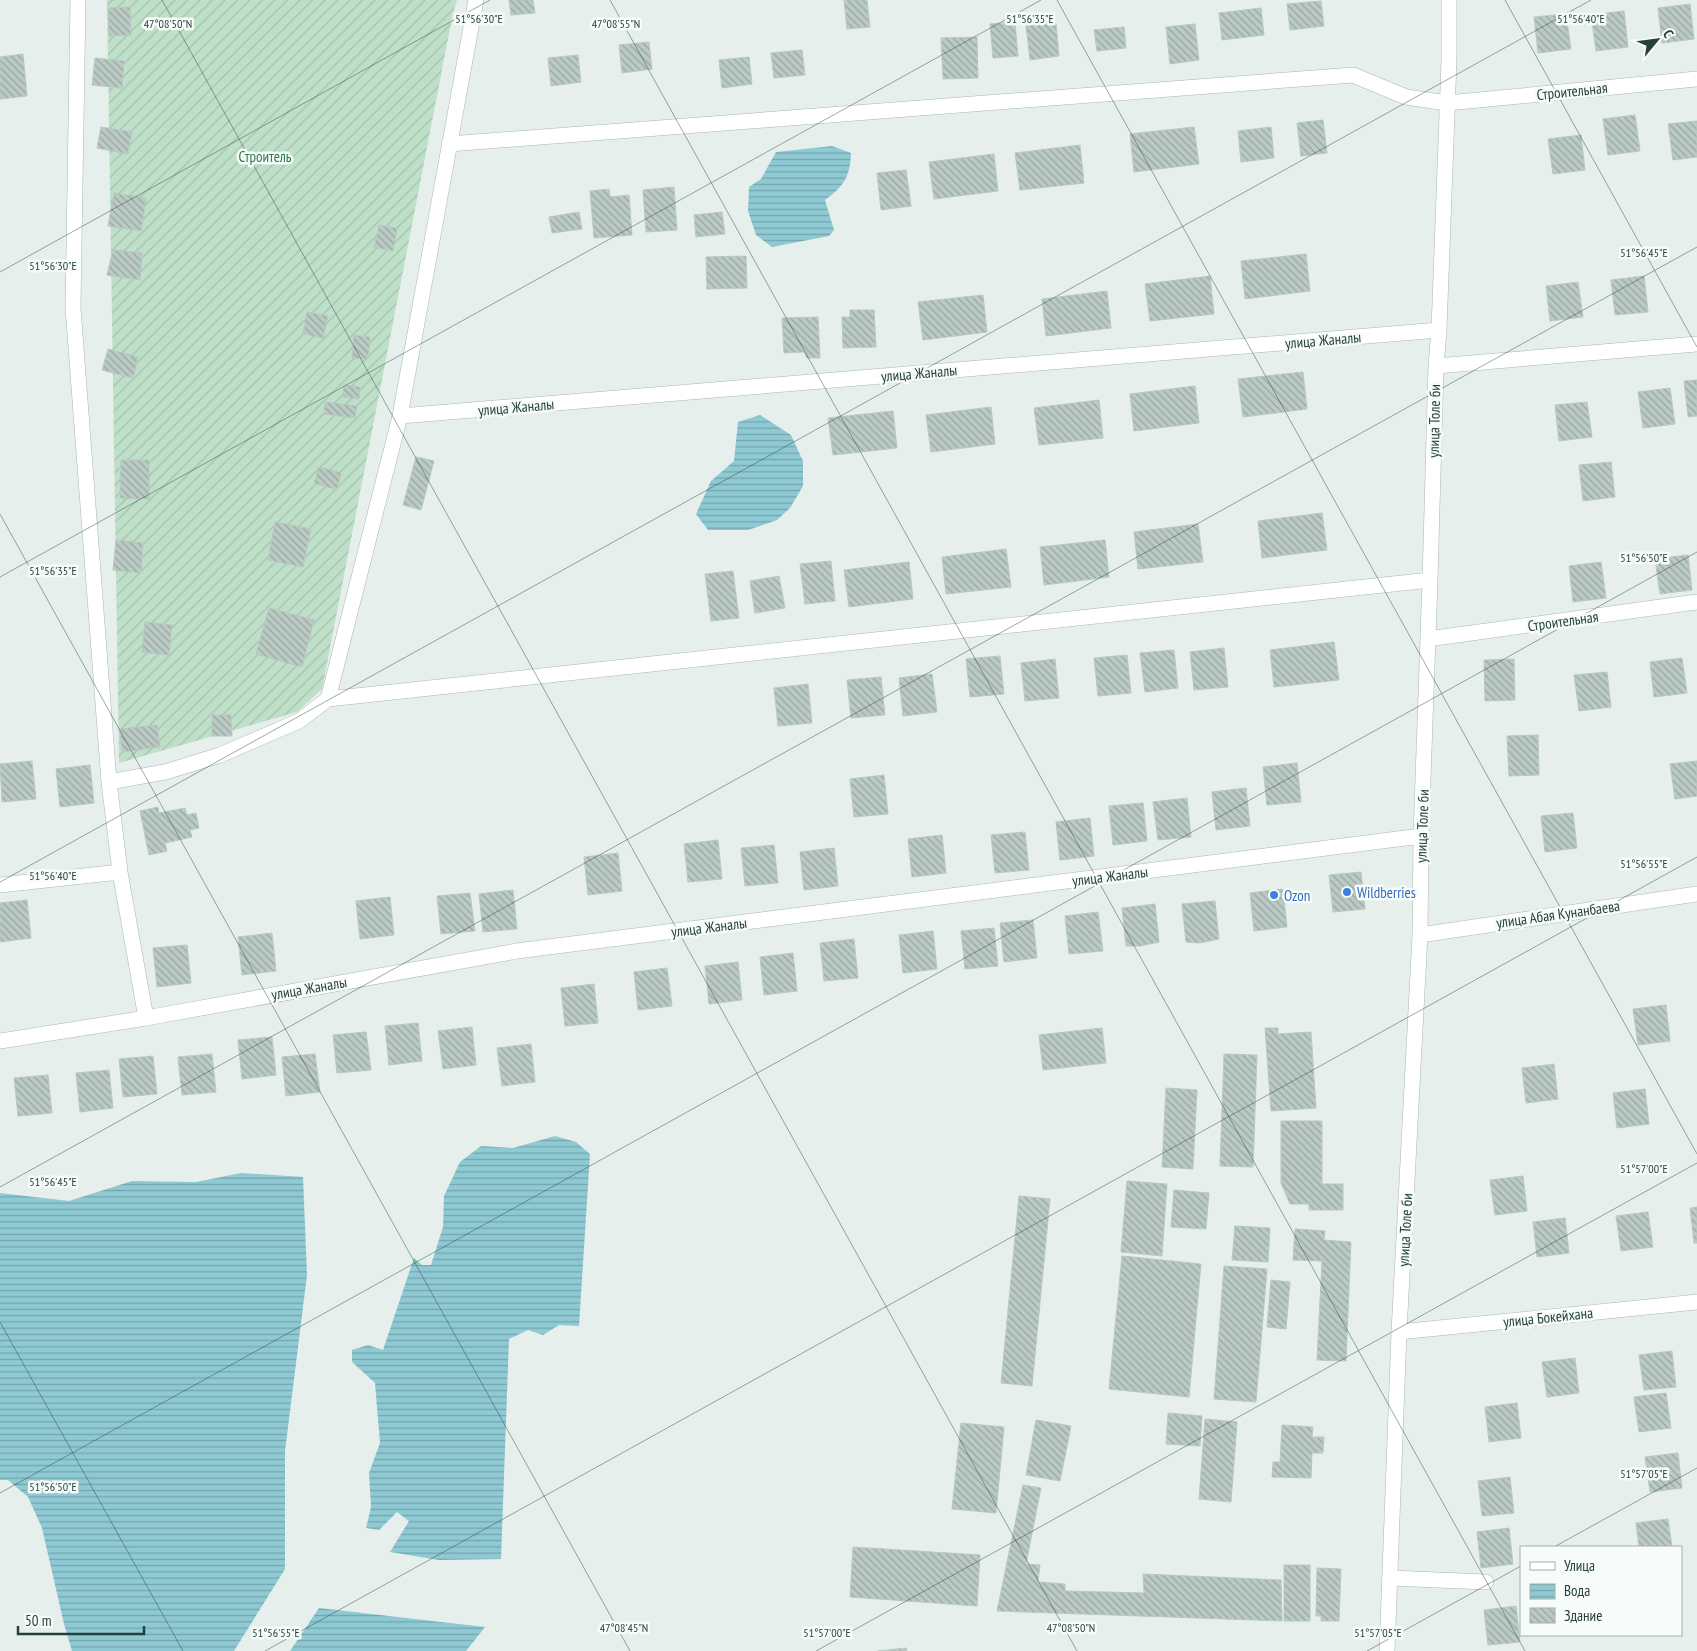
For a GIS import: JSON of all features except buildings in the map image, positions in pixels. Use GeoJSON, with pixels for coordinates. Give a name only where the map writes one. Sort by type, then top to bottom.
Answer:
{"type":"FeatureCollection","features":[{"type":"Feature","properties":{"kind":"street"},"geometry":{"type":"LineString","coordinates":[[78,0],[73,308],[109,782],[120,872],[146,1018]]}},
{"type":"Feature","properties":{"kind":"street"},"geometry":{"type":"LineString","coordinates":[[328,699],[400,416],[476,0]]}},
{"type":"Feature","properties":{"kind":"street","name":"улица Толе би"},"geometry":{"type":"LineString","coordinates":[[1386,1651],[1399,1332],[1420,935],[1421,836],[1449,0]]}},
{"type":"Feature","properties":{"kind":"street"},"geometry":{"type":"LineString","coordinates":[[449,144],[1353,75],[1406,97],[1447,103]]}},
{"type":"Feature","properties":{"kind":"street","name":"Строительная"},"geometry":{"type":"LineString","coordinates":[[1447,103],[1697,79]]}},
{"type":"Feature","properties":{"kind":"street","name":"улица Жаналы"},"geometry":{"type":"LineString","coordinates":[[400,416],[1439,330]]}},
{"type":"Feature","properties":{"kind":"street"},"geometry":{"type":"LineString","coordinates":[[1436,366],[1697,344]]}},
{"type":"Feature","properties":{"kind":"street"},"geometry":{"type":"LineString","coordinates":[[109,782],[165,772],[220,755],[300,721],[328,699],[1430,580]]}},
{"type":"Feature","properties":{"kind":"street","name":"Строительная"},"geometry":{"type":"LineString","coordinates":[[1428,639],[1697,602]]}},
{"type":"Feature","properties":{"kind":"street","name":"улица Жаналы"},"geometry":{"type":"LineString","coordinates":[[0,1041],[146,1018],[517,951],[1421,836]]}},
{"type":"Feature","properties":{"kind":"street"},"geometry":{"type":"LineString","coordinates":[[0,885],[120,872]]}},
{"type":"Feature","properties":{"kind":"street","name":"улица Абая Кунанбаева"},"geometry":{"type":"LineString","coordinates":[[1420,935],[1697,894]]}},
{"type":"Feature","properties":{"kind":"street","name":"улица Бокейхана"},"geometry":{"type":"LineString","coordinates":[[1399,1332],[1697,1302]]}},
{"type":"Feature","properties":{"kind":"street"},"geometry":{"type":"LineString","coordinates":[[1390,1578],[1486,1582]]}},
{"type":"Feature","properties":{"kind":"green space","name":"Строитель"},"geometry":{"type":"Polygon","coordinates":[[[107,0],[457,0],[322,689],[297,712],[119,763],[107,0]]]}},
{"type":"Feature","properties":{"kind":"water"},"geometry":{"type":"Polygon","coordinates":[[[832,146],[851,153],[845,180],[825,200],[834,230],[829,236],[772,247],[756,235],[748,211],[749,187],[761,179],[776,152],[832,146]]]}},
{"type":"Feature","properties":{"kind":"water"},"geometry":{"type":"Polygon","coordinates":[[[760,415],[791,435],[803,461],[803,486],[790,508],[777,520],[748,530],[708,530],[696,514],[711,481],[734,461],[738,422],[760,415]]]}},
{"type":"Feature","properties":{"kind":"water"},"geometry":{"type":"Polygon","coordinates":[[[555,1136],[576,1142],[590,1154],[579,1326],[559,1325],[543,1335],[528,1330],[509,1339],[501,1559],[439,1560],[390,1552],[409,1521],[397,1512],[379,1530],[366,1528],[371,1507],[369,1473],[380,1443],[375,1383],[352,1362],[352,1350],[368,1345],[383,1350],[414,1258],[422,1265],[431,1265],[443,1227],[444,1196],[460,1162],[481,1146],[513,1148],[555,1136]]]}},
{"type":"Feature","properties":{"kind":"water"},"geometry":{"type":"Polygon","coordinates":[[[241,1173],[303,1177],[307,1275],[285,1451],[285,1569],[234,1651],[72,1651],[42,1528],[28,1497],[8,1480],[0,1480],[0,1193],[69,1201],[132,1181],[196,1182],[241,1173]]]}},
{"type":"Feature","properties":{"kind":"water"},"geometry":{"type":"Polygon","coordinates":[[[319,1608],[485,1627],[466,1651],[290,1651],[319,1608]]]}},
{"type":"Feature","properties":{"kind":"place","name":"Wildberries"},"geometry":{"type":"Point","coordinates":[1347,892]}},
{"type":"Feature","properties":{"kind":"place","name":"Ozon"},"geometry":{"type":"Point","coordinates":[1274,895]}}]}
